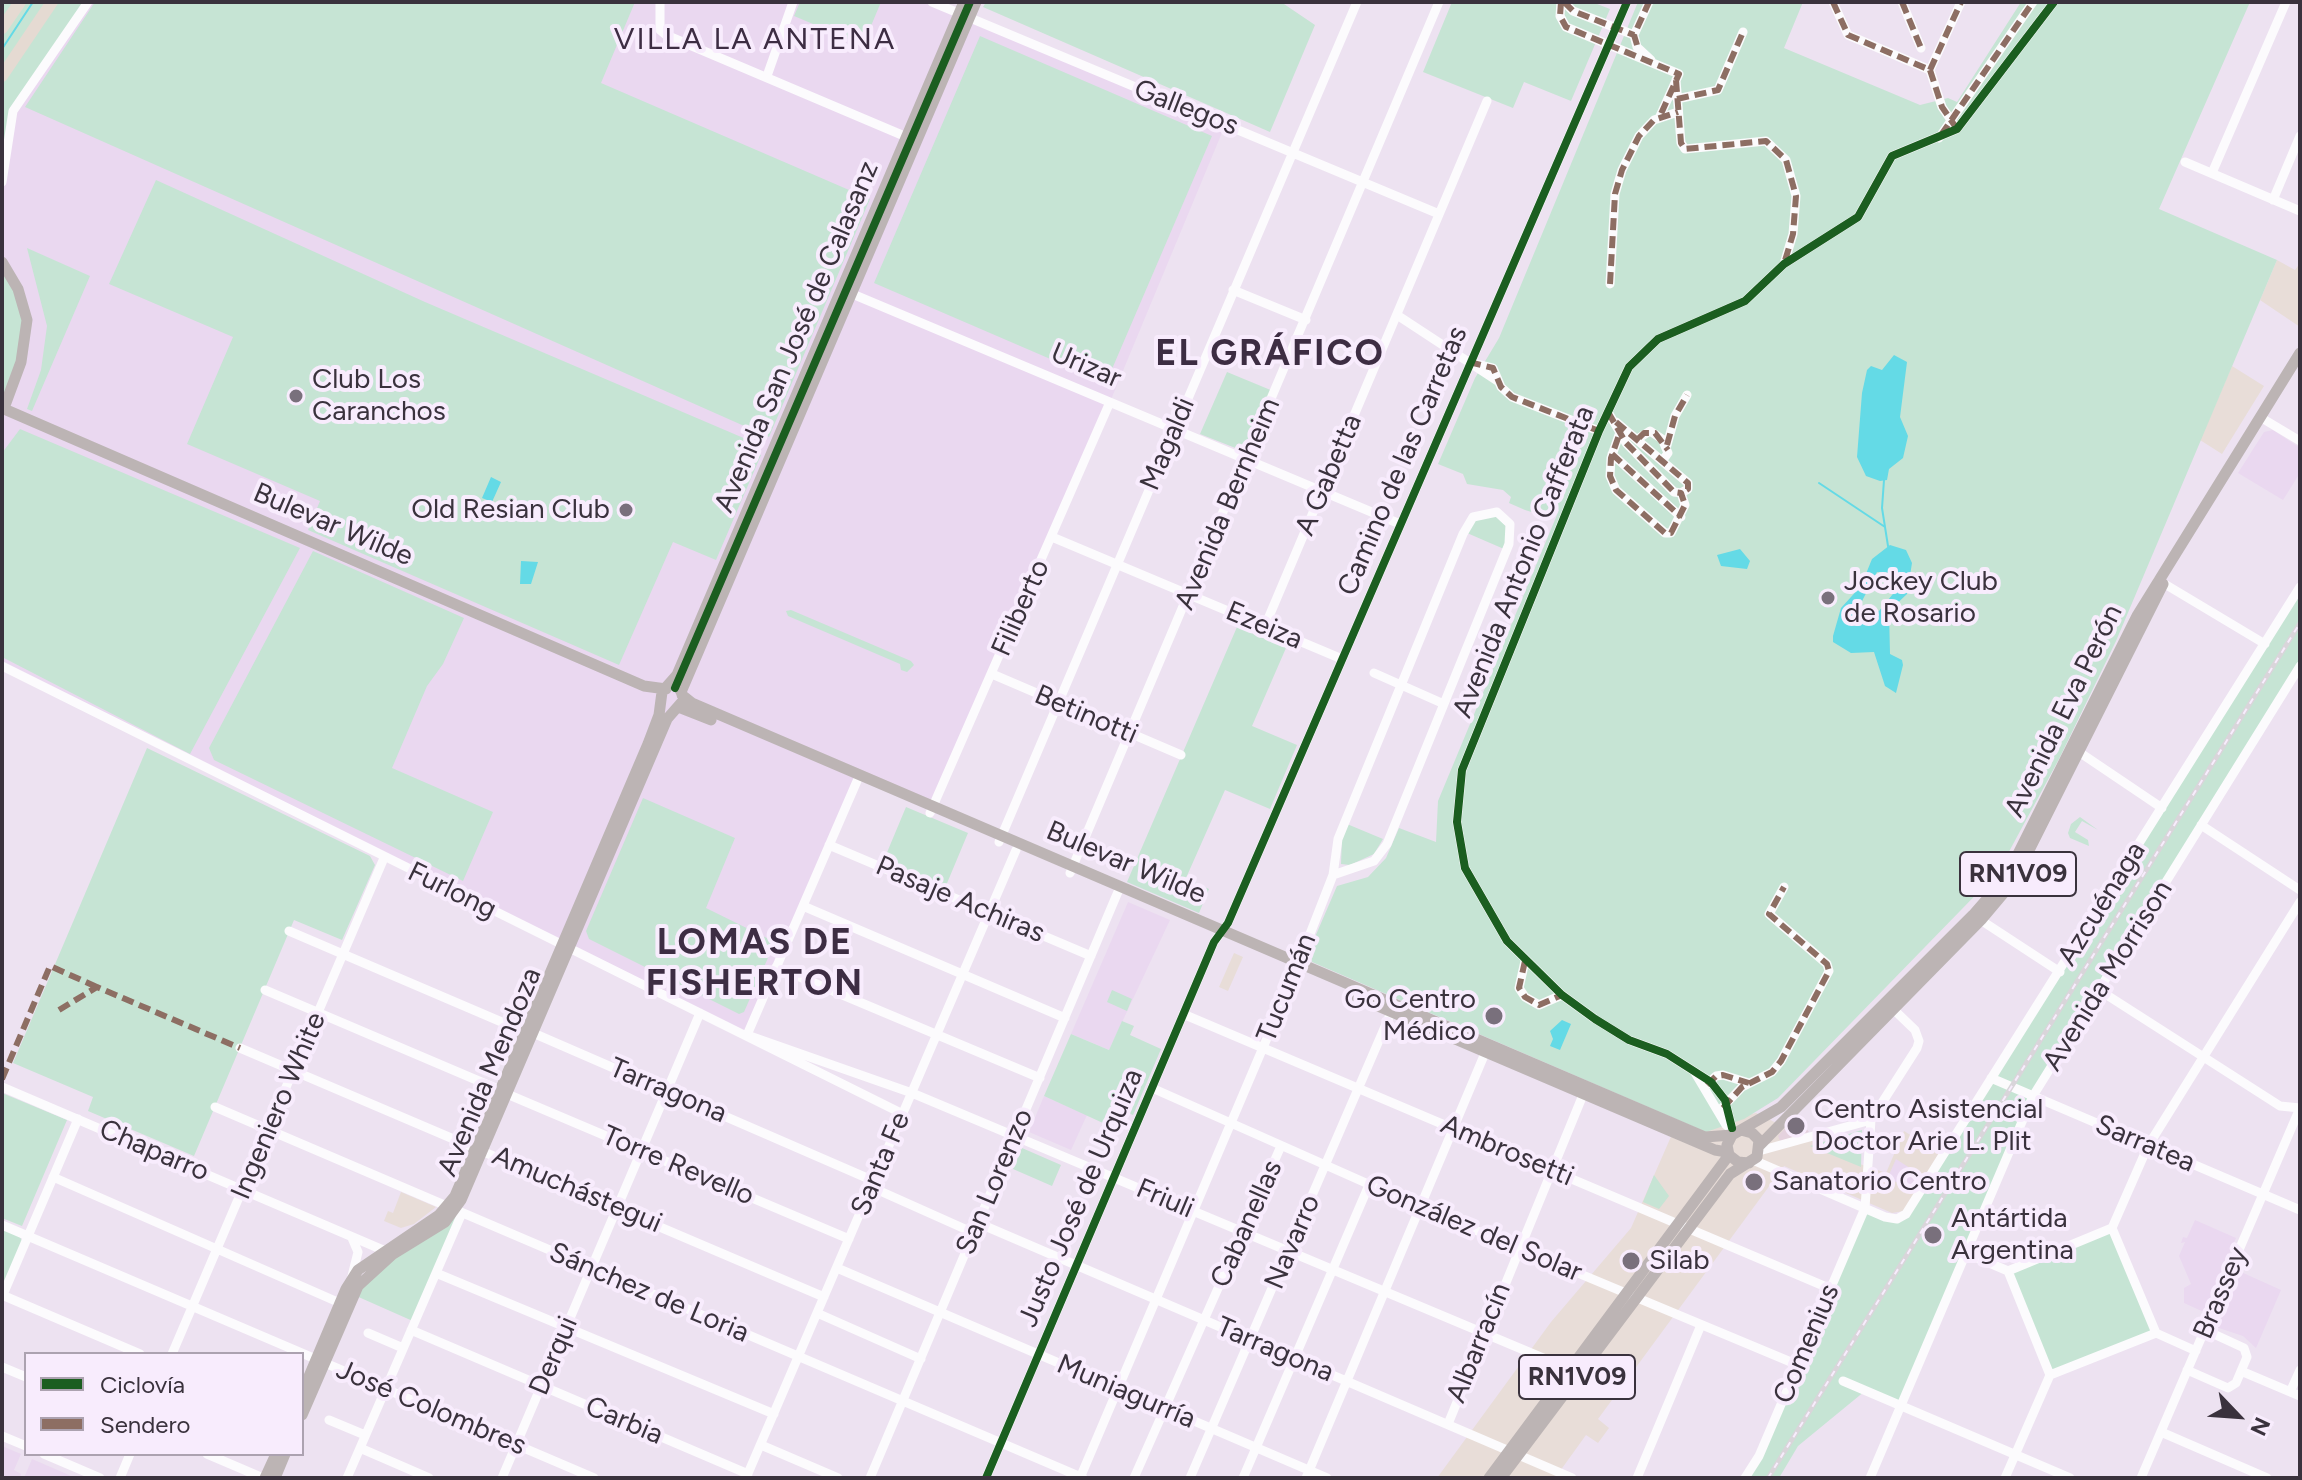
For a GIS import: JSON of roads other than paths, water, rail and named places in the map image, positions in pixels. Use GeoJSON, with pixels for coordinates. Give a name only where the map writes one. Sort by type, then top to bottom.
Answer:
{"type":"FeatureCollection","features":[{"type":"Feature","properties":{"kind":"highway"},"geometry":{"type":"LineString","coordinates":[[2,28],[20,2]]}},
{"type":"Feature","properties":{"kind":"highway"},"geometry":{"type":"LineString","coordinates":[[2,76],[52,2]]}},
{"type":"Feature","properties":{"kind":"highway"},"geometry":{"type":"LineString","coordinates":[[2,84],[22,45]]}},
{"type":"Feature","properties":{"kind":"main road","name":"Avenida San José de Calasanz"},"geometry":{"type":"LineString","coordinates":[[671,698],[964,11],[976,2]]}},
{"type":"Feature","properties":{"kind":"main road"},"geometry":{"type":"LineString","coordinates":[[2,262],[18,289],[27,320],[21,362],[3,410]]}},
{"type":"Feature","properties":{"kind":"main road","name":"Avenida Eva Perón"},"geometry":{"type":"LineString","coordinates":[[1735,1132],[1781,1107],[1977,917],[2023,867],[2161,581],[2300,353]]}},
{"type":"Feature","properties":{"kind":"main road","name":"Bulevar Wilde"},"geometry":{"type":"LineString","coordinates":[[3,410],[857,781],[932,810]]}},
{"type":"Feature","properties":{"kind":"main road","name":"Bulevar Wilde"},"geometry":{"type":"LineString","coordinates":[[671,698],[692,703],[932,810],[1585,1090],[1715,1150],[1728,1153],[1738,1162],[1756,1154]]}},
{"type":"Feature","properties":{"kind":"main road","name":"Avenida Mendoza"},"geometry":{"type":"LineString","coordinates":[[304,1409],[350,1281],[388,1252],[455,1210],[671,698]]}},
{"type":"Feature","properties":{"kind":"main road","name":"Bulevar Wilde"},"geometry":{"type":"LineString","coordinates":[[1000,839],[1016,850],[1071,870]]}},
{"type":"Feature","properties":{"kind":"main road","name":"Avenida Eva Perón"},"geometry":{"type":"LineString","coordinates":[[1489,1478],[1513,1454],[1684,1228],[1733,1171],[1756,1154],[1889,1004]]}},
{"type":"Feature","properties":{"kind":"main road","name":"Bulevar Wilde"},"geometry":{"type":"LineString","coordinates":[[1585,1090],[1705,1137],[1735,1132]]}},
{"type":"Feature","properties":{"kind":"main road"},"geometry":{"type":"LineString","coordinates":[[1735,1132],[1752,1133],[1756,1154]]}},
{"type":"Feature","properties":{"kind":"main road","name":"RN1V09"},"geometry":{"type":"LineString","coordinates":[[1728,1153],[1735,1132]]}},
{"type":"Feature","properties":{"kind":"main road","name":"Avenida Eva Perón"},"geometry":{"type":"LineString","coordinates":[[1684,1228],[1728,1153]]}},
{"type":"Feature","properties":{"kind":"main road","name":"Avenida Mendoza"},"geometry":{"type":"LineString","coordinates":[[304,1389],[358,1286],[388,1252]]}},
{"type":"Feature","properties":{"kind":"main road","name":"Avenida Eva Perón"},"geometry":{"type":"LineString","coordinates":[[1501,1478],[1513,1454]]}},
{"type":"Feature","properties":{"kind":"main road"},"geometry":{"type":"LineString","coordinates":[[264,1478],[275,1456]]}},
{"type":"Feature","properties":{"kind":"main road"},"geometry":{"type":"LineString","coordinates":[[275,1478],[284,1456]]}},
{"type":"Feature","properties":{"kind":"street"},"geometry":{"type":"LineString","coordinates":[[2,182],[13,111],[88,2]]}},
{"type":"Feature","properties":{"kind":"street"},"geometry":{"type":"LineString","coordinates":[[660,2],[660,30],[911,139]]}},
{"type":"Feature","properties":{"kind":"street"},"geometry":{"type":"LineString","coordinates":[[767,76],[793,2]]}},
{"type":"Feature","properties":{"kind":"street","name":"Gallegos"},"geometry":{"type":"LineString","coordinates":[[932,2],[964,11],[1195,115],[1226,123],[1439,214]]}},
{"type":"Feature","properties":{"kind":"street","name":"Magaldi"},"geometry":{"type":"LineString","coordinates":[[1000,839],[1357,2]]}},
{"type":"Feature","properties":{"kind":"street","name":"Avenida Bernheim"},"geometry":{"type":"LineString","coordinates":[[1071,870],[1439,2]]}},
{"type":"Feature","properties":{"kind":"street"},"geometry":{"type":"LineString","coordinates":[[1562,2],[1573,11],[1634,35]]}},
{"type":"Feature","properties":{"kind":"street"},"geometry":{"type":"LineString","coordinates":[[1562,2],[1560,16],[1566,27],[1679,74],[1660,116],[1639,136],[1622,170],[1615,194],[1610,284]]}},
{"type":"Feature","properties":{"kind":"street","name":"Camino de las Carretas"},"geometry":{"type":"LineString","coordinates":[[1220,933],[1627,2]]}},
{"type":"Feature","properties":{"kind":"street"},"geometry":{"type":"LineString","coordinates":[[1643,58],[1634,35],[1649,2]]}},
{"type":"Feature","properties":{"kind":"street"},"geometry":{"type":"LineString","coordinates":[[1833,2],[1848,35],[1930,70],[1949,119],[1957,129]]}},
{"type":"Feature","properties":{"kind":"street"},"geometry":{"type":"LineString","coordinates":[[1902,2],[1921,48],[1937,55]]}},
{"type":"Feature","properties":{"kind":"street"},"geometry":{"type":"LineString","coordinates":[[1930,70],[1961,2]]}},
{"type":"Feature","properties":{"kind":"street"},"geometry":{"type":"LineString","coordinates":[[1939,138],[1949,119],[2033,2]]}},
{"type":"Feature","properties":{"kind":"street","name":"Avenida Antonio Cafferata"},"geometry":{"type":"LineString","coordinates":[[1735,1132],[1726,1125],[1724,1108],[1694,1071],[1667,1054],[1629,1040],[1562,995],[1525,961],[1497,926],[1465,868],[1457,822],[1462,770],[1599,431],[1629,367],[1650,346],[1676,330],[1745,301],[1805,248],[1858,217],[1892,156],[1957,129],[2054,2]]}},
{"type":"Feature","properties":{"kind":"street"},"geometry":{"type":"LineString","coordinates":[[2212,173],[2286,2]]}},
{"type":"Feature","properties":{"kind":"street"},"geometry":{"type":"LineString","coordinates":[[1677,99],[1718,90],[1743,32]]}},
{"type":"Feature","properties":{"kind":"street"},"geometry":{"type":"LineString","coordinates":[[1915,63],[1921,48]]}},
{"type":"Feature","properties":{"kind":"street"},"geometry":{"type":"LineString","coordinates":[[1676,80],[1685,149],[1753,141],[1773,145],[1786,160],[1794,180],[1793,234],[1784,264]]}},
{"type":"Feature","properties":{"kind":"street","name":"A Gabetta"},"geometry":{"type":"LineString","coordinates":[[1265,626],[1487,101]]}},
{"type":"Feature","properties":{"kind":"street"},"geometry":{"type":"LineString","coordinates":[[1660,116],[1678,112]]}},
{"type":"Feature","properties":{"kind":"street"},"geometry":{"type":"LineString","coordinates":[[2273,200],[2300,136]]}},
{"type":"Feature","properties":{"kind":"street"},"geometry":{"type":"LineString","coordinates":[[2185,162],[2300,211]]}},
{"type":"Feature","properties":{"kind":"street"},"geometry":{"type":"LineString","coordinates":[[1793,234],[1805,248]]}},
{"type":"Feature","properties":{"kind":"street"},"geometry":{"type":"LineString","coordinates":[[1233,290],[1306,320]]}},
{"type":"Feature","properties":{"kind":"street","name":"Urizar"},"geometry":{"type":"LineString","coordinates":[[846,291],[1400,524]]}},
{"type":"Feature","properties":{"kind":"street"},"geometry":{"type":"LineString","coordinates":[[1397,315],[1499,382],[1512,397],[1599,431]]}},
{"type":"Feature","properties":{"kind":"street"},"geometry":{"type":"LineString","coordinates":[[1663,460],[1675,416],[1687,395]]}},
{"type":"Feature","properties":{"kind":"street","name":"Filiberto"},"geometry":{"type":"LineString","coordinates":[[932,810],[1110,402]]}},
{"type":"Feature","properties":{"kind":"street"},"geometry":{"type":"LineString","coordinates":[[1608,412],[1688,483],[1688,489],[1681,493],[1674,492],[1619,435],[1616,422]]}},
{"type":"Feature","properties":{"kind":"street"},"geometry":{"type":"LineString","coordinates":[[2260,417],[2300,441]]}},
{"type":"Feature","properties":{"kind":"street"},"geometry":{"type":"LineString","coordinates":[[1639,438],[1650,431],[1667,445]]}},
{"type":"Feature","properties":{"kind":"street"},"geometry":{"type":"LineString","coordinates":[[1619,435],[1612,454],[1610,476],[1616,490],[1665,533],[1671,533],[1681,517],[1685,505],[1681,493]]}},
{"type":"Feature","properties":{"kind":"street"},"geometry":{"type":"LineString","coordinates":[[1612,454],[1681,517]]}},
{"type":"Feature","properties":{"kind":"street","name":"Tucumán"},"geometry":{"type":"LineString","coordinates":[[1081,1478],[1333,875],[1338,839],[1469,522],[1479,514],[1497,512],[1508,520],[1511,536],[1444,704]]}},
{"type":"Feature","properties":{"kind":"street","name":"Ezeiza"},"geometry":{"type":"LineString","coordinates":[[1052,537],[1342,659]]}},
{"type":"Feature","properties":{"kind":"street"},"geometry":{"type":"LineString","coordinates":[[2161,581],[2265,644]]}},
{"type":"Feature","properties":{"kind":"street","name":"Azcuénaga"},"geometry":{"type":"LineString","coordinates":[[1865,1208],[1891,1219],[1901,1218],[2060,972],[2300,587]]}},
{"type":"Feature","properties":{"kind":"street","name":"Furlong"},"geometry":{"type":"LineString","coordinates":[[2,666],[903,1114]]}},
{"type":"Feature","properties":{"kind":"street","name":"Avenida Morrison"},"geometry":{"type":"LineString","coordinates":[[1870,1478],[2033,1096],[2300,666]]}},
{"type":"Feature","properties":{"kind":"street"},"geometry":{"type":"LineString","coordinates":[[1333,875],[1374,861],[1387,844],[1444,704],[1374,673]]}},
{"type":"Feature","properties":{"kind":"street","name":"Betinotti"},"geometry":{"type":"LineString","coordinates":[[992,674],[1181,755]]}},
{"type":"Feature","properties":{"kind":"street"},"geometry":{"type":"LineString","coordinates":[[2077,750],[2162,808]]}},
{"type":"Feature","properties":{"kind":"street"},"geometry":{"type":"LineString","coordinates":[[747,1035],[857,781]]}},
{"type":"Feature","properties":{"kind":"street"},"geometry":{"type":"LineString","coordinates":[[2201,825],[2300,890]]}},
{"type":"Feature","properties":{"kind":"street","name":"Pasaje Achiras"},"geometry":{"type":"LineString","coordinates":[[829,845],[1091,956]]}},
{"type":"Feature","properties":{"kind":"street","name":"Santa Fe"},"geometry":{"type":"LineString","coordinates":[[747,1476],[1016,850]]}},
{"type":"Feature","properties":{"kind":"street","name":"Ingeniero White"},"geometry":{"type":"LineString","coordinates":[[173,1352],[384,858]]}},
{"type":"Feature","properties":{"kind":"street"},"geometry":{"type":"LineString","coordinates":[[1724,1108],[1749,1083],[1772,1072],[1781,1061],[1829,971],[1827,964],[1769,914],[1784,887]]}},
{"type":"Feature","properties":{"kind":"street","name":"San Lorenzo"},"geometry":{"type":"LineString","coordinates":[[870,1478],[1119,890]]}},
{"type":"Feature","properties":{"kind":"street"},"geometry":{"type":"LineString","coordinates":[[2008,1271],[2112,1228],[2148,1146],[2300,902]]}},
{"type":"Feature","properties":{"kind":"street"},"geometry":{"type":"LineString","coordinates":[[803,906],[1065,1018]]}},
{"type":"Feature","properties":{"kind":"street"},"geometry":{"type":"LineString","coordinates":[[1977,917],[2060,972]]}},
{"type":"Feature","properties":{"kind":"street","name":"Tarragona"},"geometry":{"type":"LineString","coordinates":[[289,931],[667,1090],[867,1178],[871,1187],[1076,1265],[1572,1478]]}},
{"type":"Feature","properties":{"kind":"street","name":"Justo José de Urquiza"},"geometry":{"type":"LineString","coordinates":[[986,1478],[1220,933]]}},
{"type":"Feature","properties":{"kind":"street"},"geometry":{"type":"LineString","coordinates":[[1525,961],[1519,988],[1525,997],[1539,1005],[1562,995]]}},
{"type":"Feature","properties":{"kind":"street"},"geometry":{"type":"LineString","coordinates":[[776,967],[1040,1078]]}},
{"type":"Feature","properties":{"kind":"street","name":"Torre Revello"},"geometry":{"type":"LineString","coordinates":[[265,990],[849,1239]]}},
{"type":"Feature","properties":{"kind":"street"},"geometry":{"type":"LineString","coordinates":[[2099,990],[2280,1106],[2300,1108]]}},
{"type":"Feature","properties":{"kind":"street"},"geometry":{"type":"LineString","coordinates":[[1756,1154],[1871,1120],[1919,1041],[1915,1030],[1889,1004]]}},
{"type":"Feature","properties":{"kind":"street","name":"Navarro"},"geometry":{"type":"LineString","coordinates":[[1190,1478],[1393,1008]]}},
{"type":"Feature","properties":{"kind":"street","name":"Derqui"},"geometry":{"type":"LineString","coordinates":[[502,1478],[700,1013]]}},
{"type":"Feature","properties":{"kind":"street","name":"Ambrosetti"},"geometry":{"type":"LineString","coordinates":[[1183,1014],[1831,1289]]}},
{"type":"Feature","properties":{"kind":"street","name":"Friuli"},"geometry":{"type":"LineString","coordinates":[[747,1035],[759,1036],[912,1093],[1575,1371]]}},
{"type":"Feature","properties":{"kind":"street","name":"Amuchástegui"},"geometry":{"type":"LineString","coordinates":[[240,1048],[824,1297]]}},
{"type":"Feature","properties":{"kind":"street"},"geometry":{"type":"LineString","coordinates":[[1308,1474],[1487,1048]]}},
{"type":"Feature","properties":{"kind":"street"},"geometry":{"type":"LineString","coordinates":[[1707,1084],[1723,1075],[1749,1083]]}},
{"type":"Feature","properties":{"kind":"street","name":"Sarratea"},"geometry":{"type":"LineString","coordinates":[[1991,1078],[2300,1210]]}},
{"type":"Feature","properties":{"kind":"street","name":"Chaparro"},"geometry":{"type":"LineString","coordinates":[[2,1087],[388,1252]]}},
{"type":"Feature","properties":{"kind":"street","name":"González del Solar"},"geometry":{"type":"LineString","coordinates":[[1152,1088],[1420,1207],[1798,1365]]}},
{"type":"Feature","properties":{"kind":"street","name":"Albarracín"},"geometry":{"type":"LineString","coordinates":[[1448,1424],[1518,1247],[1585,1090]]}},
{"type":"Feature","properties":{"kind":"street","name":"Sánchez de Loria"},"geometry":{"type":"LineString","coordinates":[[215,1107],[1081,1478]]}},
{"type":"Feature","properties":{"kind":"street","name":"Brassey"},"geometry":{"type":"LineString","coordinates":[[2141,1478],[2300,1108]]}},
{"type":"Feature","properties":{"kind":"street"},"geometry":{"type":"LineString","coordinates":[[78,1119],[2,1296],[135,1352]]}},
{"type":"Feature","properties":{"kind":"street","name":"Comenius"},"geometry":{"type":"LineString","coordinates":[[1745,1478],[1759,1456],[1865,1208],[1871,1120]]}},
{"type":"Feature","properties":{"kind":"street","name":"Cabanellas"},"geometry":{"type":"LineString","coordinates":[[1134,1478],[1281,1146]]}},
{"type":"Feature","properties":{"kind":"street"},"geometry":{"type":"LineString","coordinates":[[1756,1154],[1776,1169],[1865,1208]]}},
{"type":"Feature","properties":{"kind":"street"},"geometry":{"type":"LineString","coordinates":[[53,1177],[340,1303]]}},
{"type":"Feature","properties":{"kind":"street"},"geometry":{"type":"LineString","coordinates":[[1243,1478],[1369,1185]]}},
{"type":"Feature","properties":{"kind":"street"},"geometry":{"type":"LineString","coordinates":[[347,1478],[436,1273],[455,1210]]}},
{"type":"Feature","properties":{"kind":"street","name":"José Colombres"},"geometry":{"type":"LineString","coordinates":[[2,1225],[299,1352]]}},
{"type":"Feature","properties":{"kind":"street"},"geometry":{"type":"LineString","coordinates":[[2112,1228],[2156,1333],[2196,1351]]}},
{"type":"Feature","properties":{"kind":"street"},"geometry":{"type":"LineString","coordinates":[[349,1236],[357,1242],[358,1252],[350,1281]]}},
{"type":"Feature","properties":{"kind":"street"},"geometry":{"type":"LineString","coordinates":[[1966,1253],[2008,1271],[2050,1375]]}},
{"type":"Feature","properties":{"kind":"street","name":"Muniagurría"},"geometry":{"type":"LineString","coordinates":[[837,1268],[1256,1447],[1308,1474],[1327,1478]]}},
{"type":"Feature","properties":{"kind":"street"},"geometry":{"type":"LineString","coordinates":[[436,1273],[774,1414]]}},
{"type":"Feature","properties":{"kind":"street"},"geometry":{"type":"LineString","coordinates":[[817,1313],[921,1359]]}},
{"type":"Feature","properties":{"kind":"street"},"geometry":{"type":"LineString","coordinates":[[1637,1478],[1701,1325]]}},
{"type":"Feature","properties":{"kind":"street","name":"Carbia"},"geometry":{"type":"LineString","coordinates":[[411,1330],[747,1476]]}},
{"type":"Feature","properties":{"kind":"street"},"geometry":{"type":"LineString","coordinates":[[2187,1370],[2228,1388],[2236,1383],[2247,1357],[2244,1348],[2205,1330]]}},
{"type":"Feature","properties":{"kind":"street"},"geometry":{"type":"LineString","coordinates":[[368,1333],[403,1348]]}},
{"type":"Feature","properties":{"kind":"street"},"geometry":{"type":"LineString","coordinates":[[2005,1478],[2050,1375],[2156,1333]]}},
{"type":"Feature","properties":{"kind":"street","name":"José Colombres"},"geometry":{"type":"LineString","coordinates":[[304,1354],[594,1478]]}},
{"type":"Feature","properties":{"kind":"street"},"geometry":{"type":"LineString","coordinates":[[2,1367],[24,1376]]}},
{"type":"Feature","properties":{"kind":"street"},"geometry":{"type":"LineString","coordinates":[[2241,1371],[2295,1394],[2300,1370]]}},
{"type":"Feature","properties":{"kind":"street"},"geometry":{"type":"LineString","coordinates":[[1843,1381],[2070,1478]]}},
{"type":"Feature","properties":{"kind":"street"},"geometry":{"type":"LineString","coordinates":[[329,1420],[365,1435]]}},
{"type":"Feature","properties":{"kind":"street"},"geometry":{"type":"LineString","coordinates":[[2161,1432],[2259,1477]]}},
{"type":"Feature","properties":{"kind":"street"},"geometry":{"type":"LineString","coordinates":[[2,1436],[24,1445]]}},
{"type":"Feature","properties":{"kind":"street"},"geometry":{"type":"LineString","coordinates":[[761,1445],[838,1478]]}},
{"type":"Feature","properties":{"kind":"street"},"geometry":{"type":"LineString","coordinates":[[360,1448],[429,1478]]}},
{"type":"Feature","properties":{"kind":"street"},"geometry":{"type":"LineString","coordinates":[[49,1456],[100,1478]]}},
{"type":"Feature","properties":{"kind":"street"},"geometry":{"type":"LineString","coordinates":[[120,1478],[129,1456]]}},
{"type":"Feature","properties":{"kind":"street"},"geometry":{"type":"LineString","coordinates":[[212,1456],[264,1478]]}},
{"type":"Feature","properties":{"kind":"water"},"geometry":{"type":"Polygon","coordinates":[[[1894,355],[1907,362],[1900,417],[1908,436],[1903,458],[1889,469],[1887,480],[1880,481],[1866,476],[1857,457],[1862,393],[1867,370],[1871,366],[1882,370],[1894,355]]]}},
{"type":"Feature","properties":{"kind":"water"},"geometry":{"type":"Polygon","coordinates":[[[491,477],[501,482],[492,502],[482,498],[491,477]]]}},
{"type":"Feature","properties":{"kind":"water"},"geometry":{"type":"Polygon","coordinates":[[[1890,545],[1906,550],[1912,563],[1907,594],[1889,611],[1890,654],[1902,660],[1903,665],[1896,693],[1885,686],[1874,652],[1851,653],[1833,642],[1841,608],[1861,586],[1872,559],[1890,545]],[[1877,572],[1861,603],[1864,612],[1871,615],[1879,611],[1897,589],[1893,573],[1877,572]]]}},
{"type":"Feature","properties":{"kind":"water"},"geometry":{"type":"Polygon","coordinates":[[[1740,549],[1750,561],[1747,569],[1721,566],[1717,555],[1740,549]]]}},
{"type":"Feature","properties":{"kind":"water"},"geometry":{"type":"Polygon","coordinates":[[[521,561],[538,562],[531,584],[520,584],[521,561]]]}},
{"type":"Feature","properties":{"kind":"water"},"geometry":{"type":"Polygon","coordinates":[[[1562,1020],[1571,1024],[1560,1050],[1550,1046],[1553,1039],[1550,1031],[1562,1020]]]}},
{"type":"Feature","properties":{"kind":"waterway"},"geometry":{"type":"LineString","coordinates":[[2,49],[33,2]]}},
{"type":"Feature","properties":{"kind":"waterway"},"geometry":{"type":"LineString","coordinates":[[1884,480],[1882,508],[1888,546]]}},
{"type":"Feature","properties":{"kind":"waterway"},"geometry":{"type":"LineString","coordinates":[[1819,483],[1885,527]]}},
{"type":"Feature","properties":{"kind":"railway"},"geometry":{"type":"LineString","coordinates":[[1768,1478],[2300,623]]}},
{"type":"Feature","properties":{"kind":"place","name":"Club Los Caranchos"},"geometry":{"type":"Point","coordinates":[296,396]}},
{"type":"Feature","properties":{"kind":"place","name":"Old Resian Club"},"geometry":{"type":"Point","coordinates":[626,510]}},
{"type":"Feature","properties":{"kind":"place","name":"Jockey Club de Rosario"},"geometry":{"type":"Point","coordinates":[1828,598]}},
{"type":"Feature","properties":{"kind":"place","name":"Go Centro Médico"},"geometry":{"type":"Point","coordinates":[1494,1016]}},
{"type":"Feature","properties":{"kind":"place","name":"Centro Asistencial Doctor Arie L. Plit"},"geometry":{"type":"Point","coordinates":[1796,1126]}},
{"type":"Feature","properties":{"kind":"place","name":"Sanatorio Centro"},"geometry":{"type":"Point","coordinates":[1754,1182]}},
{"type":"Feature","properties":{"kind":"place","name":"Antártida Argentina"},"geometry":{"type":"Point","coordinates":[1933,1235]}},
{"type":"Feature","properties":{"kind":"place","name":"Silab"},"geometry":{"type":"Point","coordinates":[1631,1261]}},
{"type":"Feature","properties":{"kind":"district","name":"VILLA LA ANTENA"},"geometry":{"type":"Point","coordinates":[755,40]}},
{"type":"Feature","properties":{"kind":"district","name":"EL GRÁFICO"},"geometry":{"type":"Point","coordinates":[1270,354]}},
{"type":"Feature","properties":{"kind":"district","name":"LOMAS DE FISHERTON"},"geometry":{"type":"Point","coordinates":[755,964]}}]}
